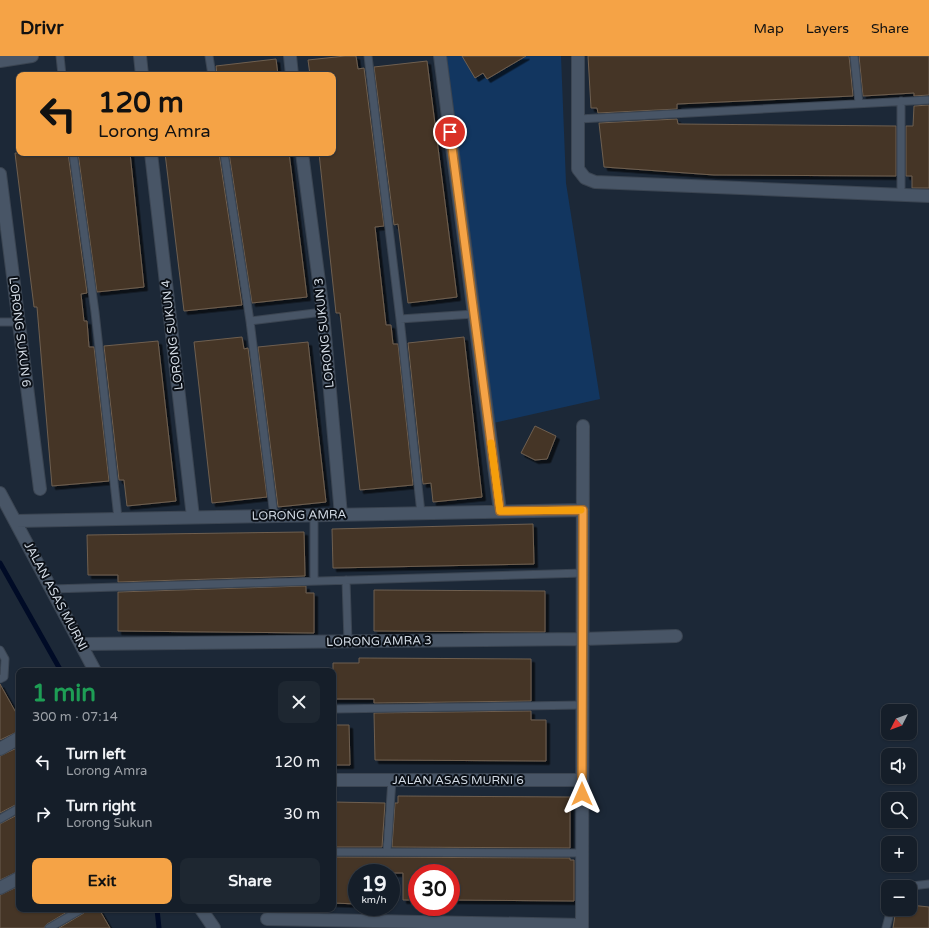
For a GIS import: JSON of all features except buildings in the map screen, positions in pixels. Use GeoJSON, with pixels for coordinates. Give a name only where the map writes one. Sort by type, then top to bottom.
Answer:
{"type":"FeatureCollection","features":[{"type":"Feature","properties":{"kind":"street"},"geometry":{"type":"LineString","coordinates":[[0,61],[32,56]]}},
{"type":"Feature","properties":{"kind":"street"},"geometry":{"type":"LineString","coordinates":[[140,56],[142,72]]}},
{"type":"Feature","properties":{"kind":"street"},"geometry":{"type":"LineString","coordinates":[[290,56],[292,72]]}},
{"type":"Feature","properties":{"kind":"street"},"geometry":{"type":"LineString","coordinates":[[440,56],[500,511]]}},
{"type":"Feature","properties":{"kind":"street"},"geometry":{"type":"LineString","coordinates":[[578,56],[578,169],[585,178],[595,182],[929,196]]}},
{"type":"Feature","properties":{"kind":"street","name":"LORONG SUKUN 4"},"geometry":{"type":"LineString","coordinates":[[151,156],[193,517]]}},
{"type":"Feature","properties":{"kind":"street","name":"LORONG SUKUN 3"},"geometry":{"type":"LineString","coordinates":[[302,156],[323,312],[340,514]]}},
{"type":"Feature","properties":{"kind":"street","name":"LORONG SUKUN 6"},"geometry":{"type":"LineString","coordinates":[[0,174],[40,489]]}},
{"type":"Feature","properties":{"kind":"street"},"geometry":{"type":"LineString","coordinates":[[267,919],[582,926],[583,426]]}},
{"type":"Feature","properties":{"kind":"street","name":"JALAN ASAS MURNI"},"geometry":{"type":"LineString","coordinates":[[0,493],[94,668]]}},
{"type":"Feature","properties":{"kind":"street","name":"LORONG AMRA"},"geometry":{"type":"LineString","coordinates":[[16,521],[583,510]]}},
{"type":"Feature","properties":{"kind":"street","name":"LORONG AMRA 3"},"geometry":{"type":"LineString","coordinates":[[82,644],[582,639],[676,636]]}},
{"type":"Feature","properties":{"kind":"street"},"geometry":{"type":"LineString","coordinates":[[0,749],[16,740]]}},
{"type":"Feature","properties":{"kind":"street","name":"JALAN ASAS MURNI 6"},"geometry":{"type":"LineString","coordinates":[[336,780],[582,780]]}},
{"type":"Feature","properties":{"kind":"street"},"geometry":{"type":"LineString","coordinates":[[0,888],[16,880]]}},
{"type":"Feature","properties":{"kind":"street"},"geometry":{"type":"LineString","coordinates":[[203,912],[214,928]]}},
{"type":"Feature","properties":{"kind":"lane"},"geometry":{"type":"LineString","coordinates":[[60,56],[62,72]]}},
{"type":"Feature","properties":{"kind":"lane"},"geometry":{"type":"LineString","coordinates":[[209,56],[212,72]]}},
{"type":"Feature","properties":{"kind":"lane"},"geometry":{"type":"LineString","coordinates":[[368,56],[400,319],[421,513]]}},
{"type":"Feature","properties":{"kind":"lane"},"geometry":{"type":"LineString","coordinates":[[854,56],[859,103]]}},
{"type":"Feature","properties":{"kind":"lane"},"geometry":{"type":"LineString","coordinates":[[579,119],[929,100]]}},
{"type":"Feature","properties":{"kind":"lane"},"geometry":{"type":"LineString","coordinates":[[901,101],[901,194]]}},
{"type":"Feature","properties":{"kind":"lane"},"geometry":{"type":"LineString","coordinates":[[73,156],[95,312],[118,518]]}},
{"type":"Feature","properties":{"kind":"lane"},"geometry":{"type":"LineString","coordinates":[[224,156],[250,321],[274,516]]}},
{"type":"Feature","properties":{"kind":"lane"},"geometry":{"type":"LineString","coordinates":[[250,321],[323,312]]}},
{"type":"Feature","properties":{"kind":"lane"},"geometry":{"type":"LineString","coordinates":[[400,319],[474,314]]}},
{"type":"Feature","properties":{"kind":"lane"},"geometry":{"type":"LineString","coordinates":[[0,322],[18,322]]}},
{"type":"Feature","properties":{"kind":"lane"},"geometry":{"type":"LineString","coordinates":[[314,515],[314,581]]}},
{"type":"Feature","properties":{"kind":"lane"},"geometry":{"type":"LineString","coordinates":[[52,589],[582,573]]}},
{"type":"Feature","properties":{"kind":"lane"},"geometry":{"type":"LineString","coordinates":[[346,580],[348,642]]}},
{"type":"Feature","properties":{"kind":"lane"},"geometry":{"type":"LineString","coordinates":[[0,650],[5,659],[4,677],[0,679]]}},
{"type":"Feature","properties":{"kind":"lane"},"geometry":{"type":"LineString","coordinates":[[336,709],[582,705]]}},
{"type":"Feature","properties":{"kind":"lane"},"geometry":{"type":"LineString","coordinates":[[388,851],[392,780]]}},
{"type":"Feature","properties":{"kind":"lane"},"geometry":{"type":"LineString","coordinates":[[0,819],[16,810]]}},
{"type":"Feature","properties":{"kind":"lane"},"geometry":{"type":"LineString","coordinates":[[336,852],[582,853]]}},
{"type":"Feature","properties":{"kind":"lane"},"geometry":{"type":"LineString","coordinates":[[917,885],[929,884]]}},
{"type":"Feature","properties":{"kind":"lane"},"geometry":{"type":"LineString","coordinates":[[49,928],[77,912]]}},
{"type":"Feature","properties":{"kind":"lane"},"geometry":{"type":"LineString","coordinates":[[886,928],[889,916]]}},
{"type":"Feature","properties":{"kind":"shaded area"},"geometry":{"type":"Polygon","coordinates":[[[440,56],[561,56],[566,183],[600,399],[489,424],[440,56]]]}},
{"type":"Feature","properties":{"kind":"waterway"},"geometry":{"type":"LineString","coordinates":[[0,563],[59,668]]}},
{"type":"Feature","properties":{"kind":"waterway"},"geometry":{"type":"LineString","coordinates":[[157,912],[159,928]]}},
{"type":"Feature","properties":{"kind":"slow traffic"},"geometry":{"type":"LineString","coordinates":[[491,443],[500,511],[581,510]]}},
{"type":"Feature","properties":{"kind":"route"},"geometry":{"type":"LineString","coordinates":[[450,132],[500,511],[583,510],[582,794]]}}]}
